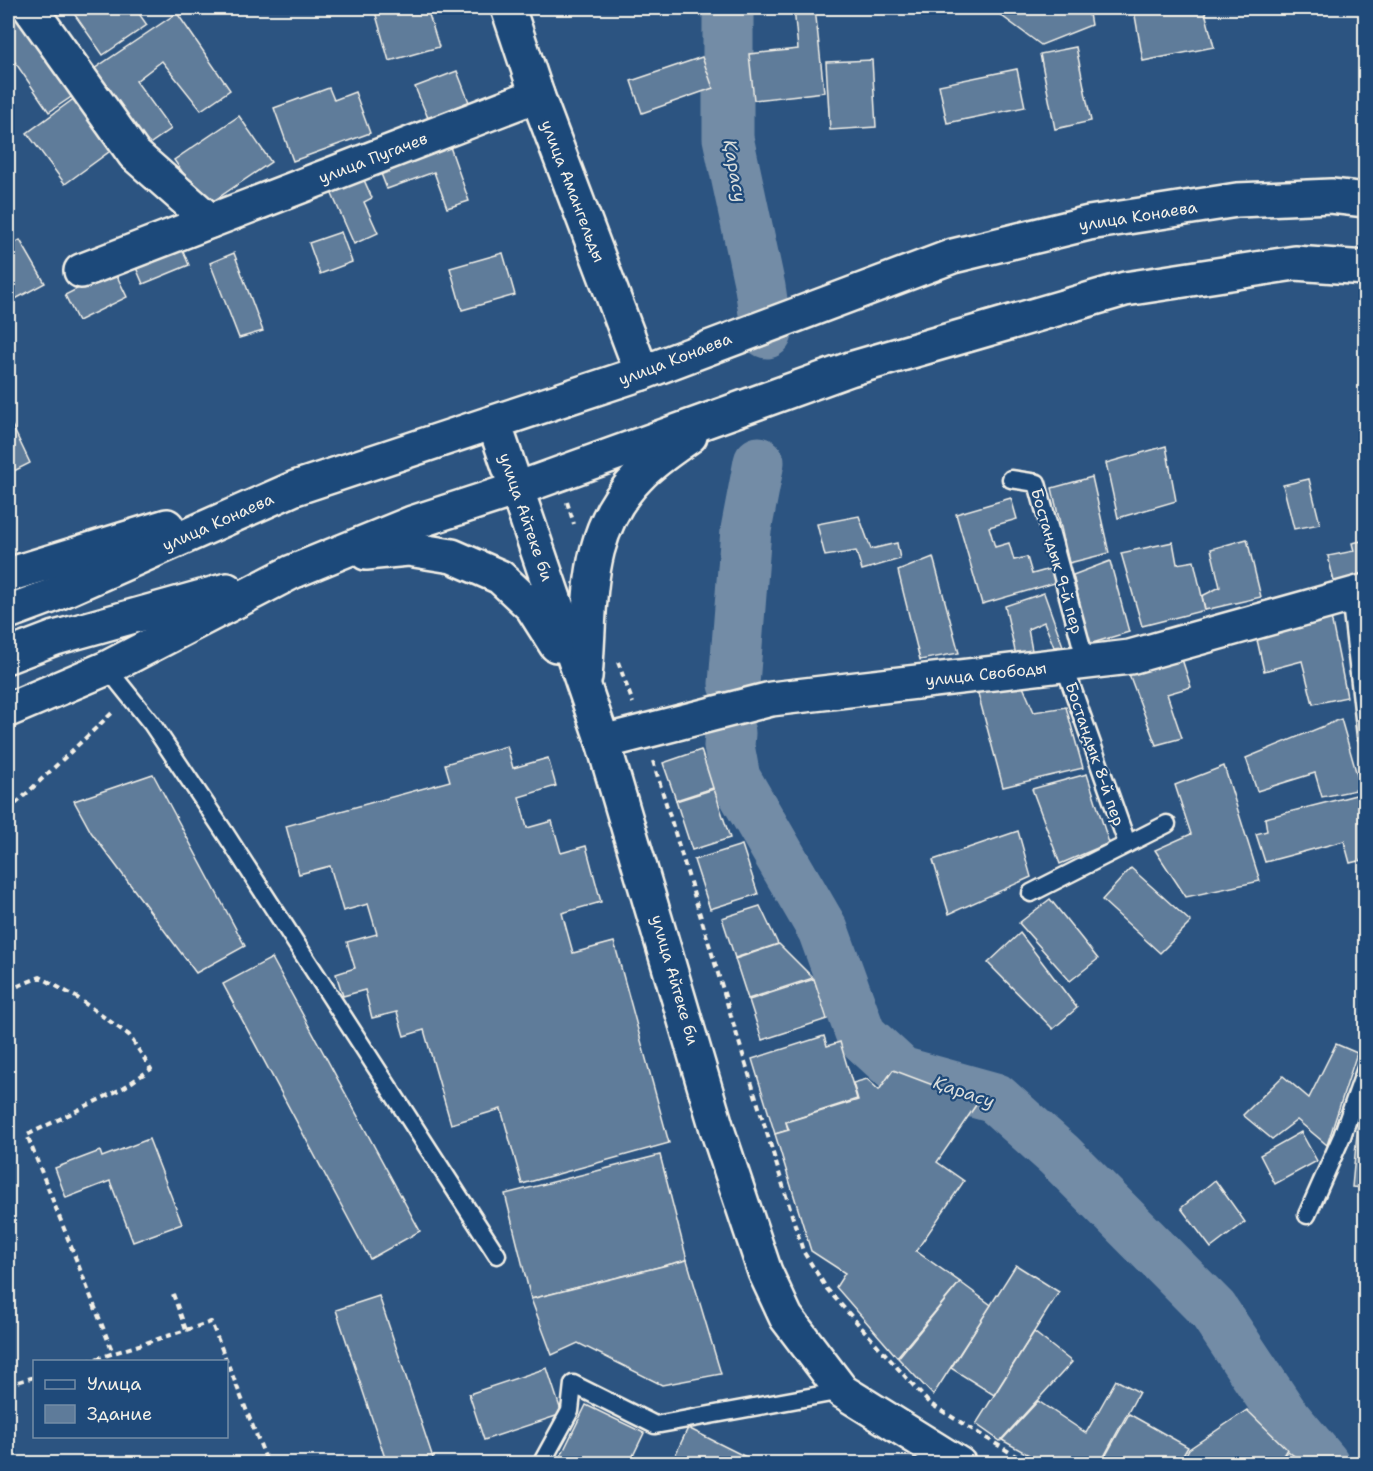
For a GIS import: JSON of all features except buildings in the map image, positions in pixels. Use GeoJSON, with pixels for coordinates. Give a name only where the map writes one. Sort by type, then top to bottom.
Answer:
{"type":"FeatureCollection","features":[{"type":"Feature","properties":{"kind":"main road"},"geometry":{"type":"LineString","coordinates":[[30,8],[134,154],[210,221]]}},
{"type":"Feature","properties":{"kind":"main road","name":"улица Амангельды"},"geometry":{"type":"LineString","coordinates":[[513,9],[537,95],[642,374]]}},
{"type":"Feature","properties":{"kind":"main road","name":"улица Пугачев"},"geometry":{"type":"LineString","coordinates":[[81,271],[537,95]]}},
{"type":"Feature","properties":{"kind":"main road","name":"улица Конаева"},"geometry":{"type":"LineString","coordinates":[[8,612],[51,596],[295,488],[642,374],[817,305],[964,253],[1089,224],[1237,200],[1331,196],[1365,200]]}},
{"type":"Feature","properties":{"kind":"main road"},"geometry":{"type":"LineString","coordinates":[[1314,263],[1365,289]]}},
{"type":"Feature","properties":{"kind":"main road"},"geometry":{"type":"LineString","coordinates":[[8,710],[108,668],[292,572],[328,557],[412,523],[518,489],[850,369],[1125,289],[1268,266],[1314,263],[1365,268]]}},
{"type":"Feature","properties":{"kind":"main road"},"geometry":{"type":"LineString","coordinates":[[584,690],[590,594],[596,547],[612,512],[639,476],[717,417]]}},
{"type":"Feature","properties":{"kind":"main road","name":"улица Айтеке би"},"geometry":{"type":"LineString","coordinates":[[494,423],[603,742],[717,1129],[765,1272],[786,1317],[842,1391],[959,1464]]}},
{"type":"Feature","properties":{"kind":"main road"},"geometry":{"type":"LineString","coordinates":[[8,575],[295,488]]}},
{"type":"Feature","properties":{"kind":"main road"},"geometry":{"type":"LineString","coordinates":[[328,557],[408,549],[452,556],[500,577],[532,607],[584,690]]}},
{"type":"Feature","properties":{"kind":"main road"},"geometry":{"type":"LineString","coordinates":[[8,656],[55,638],[292,572]]}},
{"type":"Feature","properties":{"kind":"main road","name":"улица Свободы"},"geometry":{"type":"LineString","coordinates":[[603,742],[771,699],[1130,657],[1358,592]]}},
{"type":"Feature","properties":{"kind":"lane","name":"Бостандык 9-й пер"},"geometry":{"type":"LineString","coordinates":[[1011,479],[1037,483],[1075,664]]}},
{"type":"Feature","properties":{"kind":"lane"},"geometry":{"type":"LineString","coordinates":[[1358,592],[1365,736]]}},
{"type":"Feature","properties":{"kind":"lane","name":"Бостандык 8-й пер"},"geometry":{"type":"LineString","coordinates":[[1075,664],[1127,843]]}},
{"type":"Feature","properties":{"kind":"lane"},"geometry":{"type":"LineString","coordinates":[[108,668],[152,724],[224,830],[497,1255]]}},
{"type":"Feature","properties":{"kind":"lane","name":"Бостандык 8-й пер"},"geometry":{"type":"LineString","coordinates":[[1031,893],[1167,824]]}},
{"type":"Feature","properties":{"kind":"lane"},"geometry":{"type":"LineString","coordinates":[[1307,1215],[1342,1136],[1365,1068]]}},
{"type":"Feature","properties":{"kind":"lane"},"geometry":{"type":"LineString","coordinates":[[541,1464],[570,1411],[573,1384],[655,1425],[842,1391]]}},
{"type":"Feature","properties":{"kind":"path"},"geometry":{"type":"LineString","coordinates":[[558,474],[577,534]]}},
{"type":"Feature","properties":{"kind":"path"},"geometry":{"type":"LineString","coordinates":[[617,658],[667,801],[803,1251],[827,1289],[929,1403],[1029,1464]]}},
{"type":"Feature","properties":{"kind":"path"},"geometry":{"type":"LineString","coordinates":[[8,811],[130,696]]}},
{"type":"Feature","properties":{"kind":"path"},"geometry":{"type":"LineString","coordinates":[[8,990],[40,977],[76,997],[129,1035],[152,1069],[123,1088],[27,1135],[112,1353]]}},
{"type":"Feature","properties":{"kind":"path"},"geometry":{"type":"LineString","coordinates":[[173,1294],[186,1330]]}},
{"type":"Feature","properties":{"kind":"path"},"geometry":{"type":"LineString","coordinates":[[92,1360],[211,1322],[226,1360]]}},
{"type":"Feature","properties":{"kind":"path"},"geometry":{"type":"LineString","coordinates":[[228,1364],[268,1464]]}},
{"type":"Feature","properties":{"kind":"path"},"geometry":{"type":"LineString","coordinates":[[8,1385],[33,1377]]}},
{"type":"Feature","properties":{"kind":"waterway","name":"Қарасу"},"geometry":{"type":"LineString","coordinates":[[728,8],[728,138],[760,287],[767,333]]}},
{"type":"Feature","properties":{"kind":"waterway","name":"Қарасу"},"geometry":{"type":"LineString","coordinates":[[734,684],[746,530],[759,462]]}},
{"type":"Feature","properties":{"kind":"waterway","name":"Қарасу"},"geometry":{"type":"LineString","coordinates":[[730,733],[729,746],[735,778],[823,930],[861,1035],[901,1072],[995,1098],[1059,1155],[1213,1310],[1285,1418],[1324,1464]]}}]}
